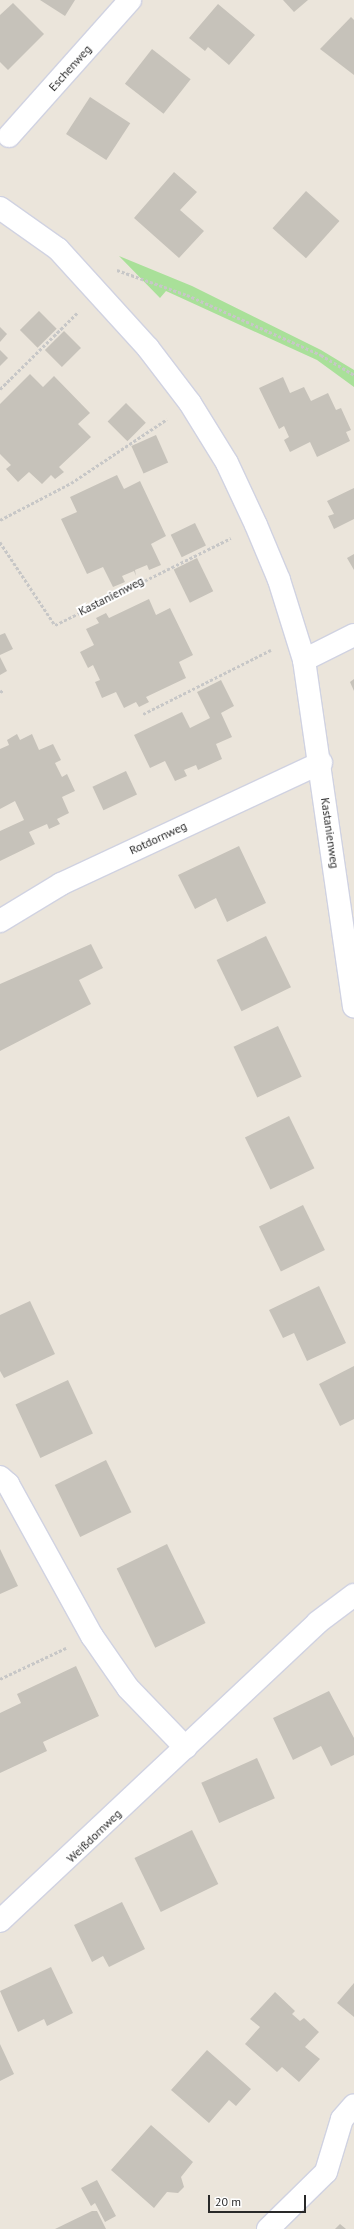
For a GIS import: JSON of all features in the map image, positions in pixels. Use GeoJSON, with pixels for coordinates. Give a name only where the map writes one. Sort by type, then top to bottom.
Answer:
{"type":"FeatureCollection","features":[{"type":"Feature","properties":{"kind":"street","name":"Eschenweg"},"geometry":{"type":"LineString","coordinates":[[9,136],[130,0]]}},
{"type":"Feature","properties":{"kind":"street","name":"Kastanienweg"},"geometry":{"type":"LineString","coordinates":[[0,208],[58,249],[99,292],[190,403],[227,463],[256,525],[299,637],[304,660],[321,763],[354,1006]]}},
{"type":"Feature","properties":{"kind":"street"},"geometry":{"type":"LineString","coordinates":[[304,660],[354,635]]}},
{"type":"Feature","properties":{"kind":"street","name":"Rotdornweg"},"geometry":{"type":"LineString","coordinates":[[0,922],[61,884],[321,763]]}},
{"type":"Feature","properties":{"kind":"street"},"geometry":{"type":"LineString","coordinates":[[0,1477],[8,1484],[92,1636],[128,1688],[186,1748]]}},
{"type":"Feature","properties":{"kind":"street","name":"Weißdornweg"},"geometry":{"type":"LineString","coordinates":[[0,1921],[186,1748],[318,1622],[354,1595]]}},
{"type":"Feature","properties":{"kind":"street"},"geometry":{"type":"LineString","coordinates":[[268,2229],[326,2172],[342,2119],[354,2106]]}},
{"type":"Feature","properties":{"kind":"path"},"geometry":{"type":"LineString","coordinates":[[108,267],[187,295],[321,356],[354,375]]}},
{"type":"Feature","properties":{"kind":"path"},"geometry":{"type":"LineString","coordinates":[[0,389],[99,292]]}},
{"type":"Feature","properties":{"kind":"path"},"geometry":{"type":"LineString","coordinates":[[0,520],[72,483],[190,403]]}},
{"type":"Feature","properties":{"kind":"path","name":"Kastanienweg"},"geometry":{"type":"LineString","coordinates":[[0,542],[2,548],[56,625],[256,525]]}},
{"type":"Feature","properties":{"kind":"path"},"geometry":{"type":"LineString","coordinates":[[143,714],[299,637]]}},
{"type":"Feature","properties":{"kind":"path"},"geometry":{"type":"LineString","coordinates":[[0,692],[4,690]]}},
{"type":"Feature","properties":{"kind":"path"},"geometry":{"type":"LineString","coordinates":[[0,1679],[92,1636]]}},
{"type":"Feature","properties":{"kind":"green space"},"geometry":{"type":"Polygon","coordinates":[[[119,256],[192,286],[321,350],[354,370],[354,387],[317,360],[166,291],[160,298],[119,256]]]}},
{"type":"Feature","properties":{"kind":"building"},"geometry":{"type":"Polygon","coordinates":[[[40,0],[75,0],[65,16],[40,0]]]}},
{"type":"Feature","properties":{"kind":"building"},"geometry":{"type":"Polygon","coordinates":[[[283,0],[308,0],[294,12],[283,0]]]}},
{"type":"Feature","properties":{"kind":"building"},"geometry":{"type":"Polygon","coordinates":[[[13,3],[44,34],[8,70],[0,62],[0,15],[13,3]]]}},
{"type":"Feature","properties":{"kind":"building"},"geometry":{"type":"Polygon","coordinates":[[[218,4],[255,35],[229,65],[208,47],[205,51],[189,38],[218,4]]]}},
{"type":"Feature","properties":{"kind":"building"},"geometry":{"type":"Polygon","coordinates":[[[351,17],[354,20],[354,75],[320,49],[351,17]]]}},
{"type":"Feature","properties":{"kind":"building"},"geometry":{"type":"Polygon","coordinates":[[[152,49],[191,79],[164,114],[125,84],[152,49]]]}},
{"type":"Feature","properties":{"kind":"building"},"geometry":{"type":"Polygon","coordinates":[[[90,97],[130,123],[106,160],[66,134],[90,97]]]}},
{"type":"Feature","properties":{"kind":"building"},"geometry":{"type":"Polygon","coordinates":[[[174,172],[197,192],[180,210],[204,231],[179,258],[134,218],[174,172]]]}},
{"type":"Feature","properties":{"kind":"building"},"geometry":{"type":"Polygon","coordinates":[[[306,191],[339,221],[306,258],[273,228],[306,191]]]}},
{"type":"Feature","properties":{"kind":"building"},"geometry":{"type":"Polygon","coordinates":[[[39,311],[57,329],[38,348],[20,330],[39,311]]]}},
{"type":"Feature","properties":{"kind":"building"},"geometry":{"type":"Polygon","coordinates":[[[0,327],[7,334],[0,342],[0,327]]]}},
{"type":"Feature","properties":{"kind":"building"},"geometry":{"type":"Polygon","coordinates":[[[64,331],[81,348],[62,367],[45,350],[64,331]]]}},
{"type":"Feature","properties":{"kind":"building"},"geometry":{"type":"Polygon","coordinates":[[[0,350],[8,358],[0,366],[0,350]]]}},
{"type":"Feature","properties":{"kind":"building"},"geometry":{"type":"Polygon","coordinates":[[[30,374],[43,387],[54,376],[90,413],[78,424],[91,437],[59,467],[64,472],[55,479],[51,475],[42,484],[29,472],[18,482],[6,469],[11,465],[0,454],[0,404],[30,374]]]}},
{"type":"Feature","properties":{"kind":"building"},"geometry":{"type":"Polygon","coordinates":[[[283,377],[290,393],[304,387],[311,401],[328,393],[336,410],[341,408],[351,430],[346,432],[350,441],[317,457],[310,442],[290,452],[284,440],[289,437],[284,426],[279,429],[259,388],[283,377]]]}},
{"type":"Feature","properties":{"kind":"building"},"geometry":{"type":"Polygon","coordinates":[[[126,403],[146,423],[127,441],[108,421],[126,403]]]}},
{"type":"Feature","properties":{"kind":"building"},"geometry":{"type":"Polygon","coordinates":[[[156,435],[168,462],[144,473],[131,446],[156,435]]]}},
{"type":"Feature","properties":{"kind":"building"},"geometry":{"type":"Polygon","coordinates":[[[117,475],[124,489],[140,481],[166,536],[151,544],[161,565],[149,570],[147,565],[135,570],[136,576],[134,571],[122,576],[125,582],[113,587],[103,567],[87,574],[61,519],[77,512],[70,497],[117,475]]]}},
{"type":"Feature","properties":{"kind":"building"},"geometry":{"type":"Polygon","coordinates":[[[354,488],[354,519],[334,529],[328,516],[334,514],[327,501],[354,488]]]}},
{"type":"Feature","properties":{"kind":"building"},"geometry":{"type":"Polygon","coordinates":[[[195,523],[206,545],[182,557],[171,535],[195,523]]]}},
{"type":"Feature","properties":{"kind":"building"},"geometry":{"type":"Polygon","coordinates":[[[354,554],[354,570],[347,558],[354,554]]]}},
{"type":"Feature","properties":{"kind":"building"},"geometry":{"type":"Polygon","coordinates":[[[197,558],[213,591],[190,603],[174,569],[197,558]]]}},
{"type":"Feature","properties":{"kind":"building"},"geometry":{"type":"Polygon","coordinates":[[[149,599],[156,615],[170,608],[193,655],[179,662],[186,678],[146,697],[149,702],[139,707],[136,702],[124,708],[116,692],[102,698],[95,682],[100,680],[93,665],[88,668],[80,652],[94,645],[86,629],[99,623],[96,618],[106,613],[109,618],[149,599]]]}},
{"type":"Feature","properties":{"kind":"building"},"geometry":{"type":"Polygon","coordinates":[[[5,633],[13,649],[0,655],[0,635],[5,633]]]}},
{"type":"Feature","properties":{"kind":"building"},"geometry":{"type":"Polygon","coordinates":[[[0,657],[7,671],[0,675],[0,657]]]}},
{"type":"Feature","properties":{"kind":"building"},"geometry":{"type":"Polygon","coordinates":[[[354,679],[354,691],[350,682],[354,679]]]}},
{"type":"Feature","properties":{"kind":"building"},"geometry":{"type":"Polygon","coordinates":[[[221,680],[234,706],[221,713],[232,737],[216,744],[222,759],[198,770],[196,765],[184,770],[187,776],[175,781],[165,761],[150,768],[134,735],[182,712],[190,728],[210,718],[197,692],[221,680]]]}},
{"type":"Feature","properties":{"kind":"building"},"geometry":{"type":"Polygon","coordinates":[[[17,734],[20,740],[32,734],[39,750],[53,744],[61,760],[55,763],[62,777],[67,774],[75,791],[62,797],[69,813],[57,819],[60,824],[49,829],[47,824],[29,832],[35,844],[0,861],[0,831],[24,820],[15,801],[0,809],[0,749],[9,745],[7,740],[17,734]]]}},
{"type":"Feature","properties":{"kind":"building"},"geometry":{"type":"Polygon","coordinates":[[[126,771],[137,795],[103,810],[92,787],[126,771]]]}},
{"type":"Feature","properties":{"kind":"building"},"geometry":{"type":"Polygon","coordinates":[[[239,846],[266,903],[227,922],[216,898],[195,909],[178,875],[239,846]]]}},
{"type":"Feature","properties":{"kind":"building"},"geometry":{"type":"Polygon","coordinates":[[[266,936],[291,987],[242,1011],[217,960],[266,936]]]}},
{"type":"Feature","properties":{"kind":"building"},"geometry":{"type":"Polygon","coordinates":[[[91,944],[103,968],[79,980],[91,1004],[0,1051],[0,984],[91,944]]]}},
{"type":"Feature","properties":{"kind":"building"},"geometry":{"type":"Polygon","coordinates":[[[278,1026],[302,1077],[257,1097],[234,1047],[278,1026]]]}},
{"type":"Feature","properties":{"kind":"building"},"geometry":{"type":"Polygon","coordinates":[[[289,1116],[314,1168],[270,1190],[245,1137],[289,1116]]]}},
{"type":"Feature","properties":{"kind":"building"},"geometry":{"type":"Polygon","coordinates":[[[303,1205],[325,1250],[281,1271],[259,1226],[303,1205]]]}},
{"type":"Feature","properties":{"kind":"building"},"geometry":{"type":"Polygon","coordinates":[[[319,1286],[346,1343],[307,1361],[294,1333],[283,1338],[269,1310],[319,1286]]]}},
{"type":"Feature","properties":{"kind":"building"},"geometry":{"type":"Polygon","coordinates":[[[30,1301],[55,1354],[4,1378],[0,1371],[0,1315],[30,1301]]]}},
{"type":"Feature","properties":{"kind":"building"},"geometry":{"type":"Polygon","coordinates":[[[354,1366],[354,1419],[340,1426],[319,1384],[354,1366]]]}},
{"type":"Feature","properties":{"kind":"building"},"geometry":{"type":"Polygon","coordinates":[[[68,1380],[93,1433],[40,1458],[15,1405],[68,1380]]]}},
{"type":"Feature","properties":{"kind":"building"},"geometry":{"type":"Polygon","coordinates":[[[106,1460],[131,1512],[80,1537],[55,1485],[106,1460]]]}},
{"type":"Feature","properties":{"kind":"building"},"geometry":{"type":"Polygon","coordinates":[[[167,1544],[206,1623],[155,1648],[117,1569],[167,1544]]]}},
{"type":"Feature","properties":{"kind":"building"},"geometry":{"type":"Polygon","coordinates":[[[0,1549],[18,1586],[0,1594],[0,1549]]]}},
{"type":"Feature","properties":{"kind":"building"},"geometry":{"type":"Polygon","coordinates":[[[76,1666],[99,1716],[43,1742],[47,1751],[0,1773],[0,1713],[21,1703],[17,1694],[76,1666]]]}},
{"type":"Feature","properties":{"kind":"building"},"geometry":{"type":"Polygon","coordinates":[[[329,1691],[354,1738],[354,1755],[331,1766],[321,1746],[293,1760],[273,1718],[329,1691]]]}},
{"type":"Feature","properties":{"kind":"building"},"geometry":{"type":"Polygon","coordinates":[[[257,1758],[275,1798],[219,1823],[201,1783],[257,1758]]]}},
{"type":"Feature","properties":{"kind":"building"},"geometry":{"type":"Polygon","coordinates":[[[192,1830],[218,1884],[161,1912],[134,1858],[192,1830]]]}},
{"type":"Feature","properties":{"kind":"building"},"geometry":{"type":"Polygon","coordinates":[[[122,1902],[145,1949],[109,1967],[103,1956],[92,1962],[74,1925],[122,1902]]]}},
{"type":"Feature","properties":{"kind":"building"},"geometry":{"type":"Polygon","coordinates":[[[51,1967],[73,2013],[47,2026],[44,2019],[18,2032],[0,1991],[51,1967]]]}},
{"type":"Feature","properties":{"kind":"building"},"geometry":{"type":"Polygon","coordinates":[[[354,1983],[354,2017],[337,2003],[354,1983]]]}},
{"type":"Feature","properties":{"kind":"building"},"geometry":{"type":"Polygon","coordinates":[[[275,1992],[295,2011],[292,2014],[300,2021],[304,2018],[319,2032],[305,2047],[320,2059],[299,2082],[282,2067],[277,2072],[245,2044],[260,2027],[250,2019],[275,1992]]]}},
{"type":"Feature","properties":{"kind":"building"},"geometry":{"type":"Polygon","coordinates":[[[0,2044],[14,2074],[0,2081],[0,2044]]]}},
{"type":"Feature","properties":{"kind":"building"},"geometry":{"type":"Polygon","coordinates":[[[207,2050],[251,2089],[236,2106],[229,2100],[209,2123],[171,2090],[207,2050]]]}},
{"type":"Feature","properties":{"kind":"building"},"geometry":{"type":"Polygon","coordinates":[[[151,2125],[193,2162],[181,2177],[184,2187],[178,2193],[167,2192],[154,2208],[111,2170],[151,2125]]]}},
{"type":"Feature","properties":{"kind":"building"},"geometry":{"type":"Polygon","coordinates":[[[97,2180],[116,2216],[105,2222],[95,2203],[91,2206],[81,2188],[97,2180]]]}},
{"type":"Feature","properties":{"kind":"building"},"geometry":{"type":"Polygon","coordinates":[[[92,2211],[97,2211],[106,2229],[55,2229],[92,2211]]]}},
{"type":"Feature","properties":{"kind":"building"},"geometry":{"type":"Polygon","coordinates":[[[340,2224],[346,2229],[335,2229],[340,2224]]]}}]}
